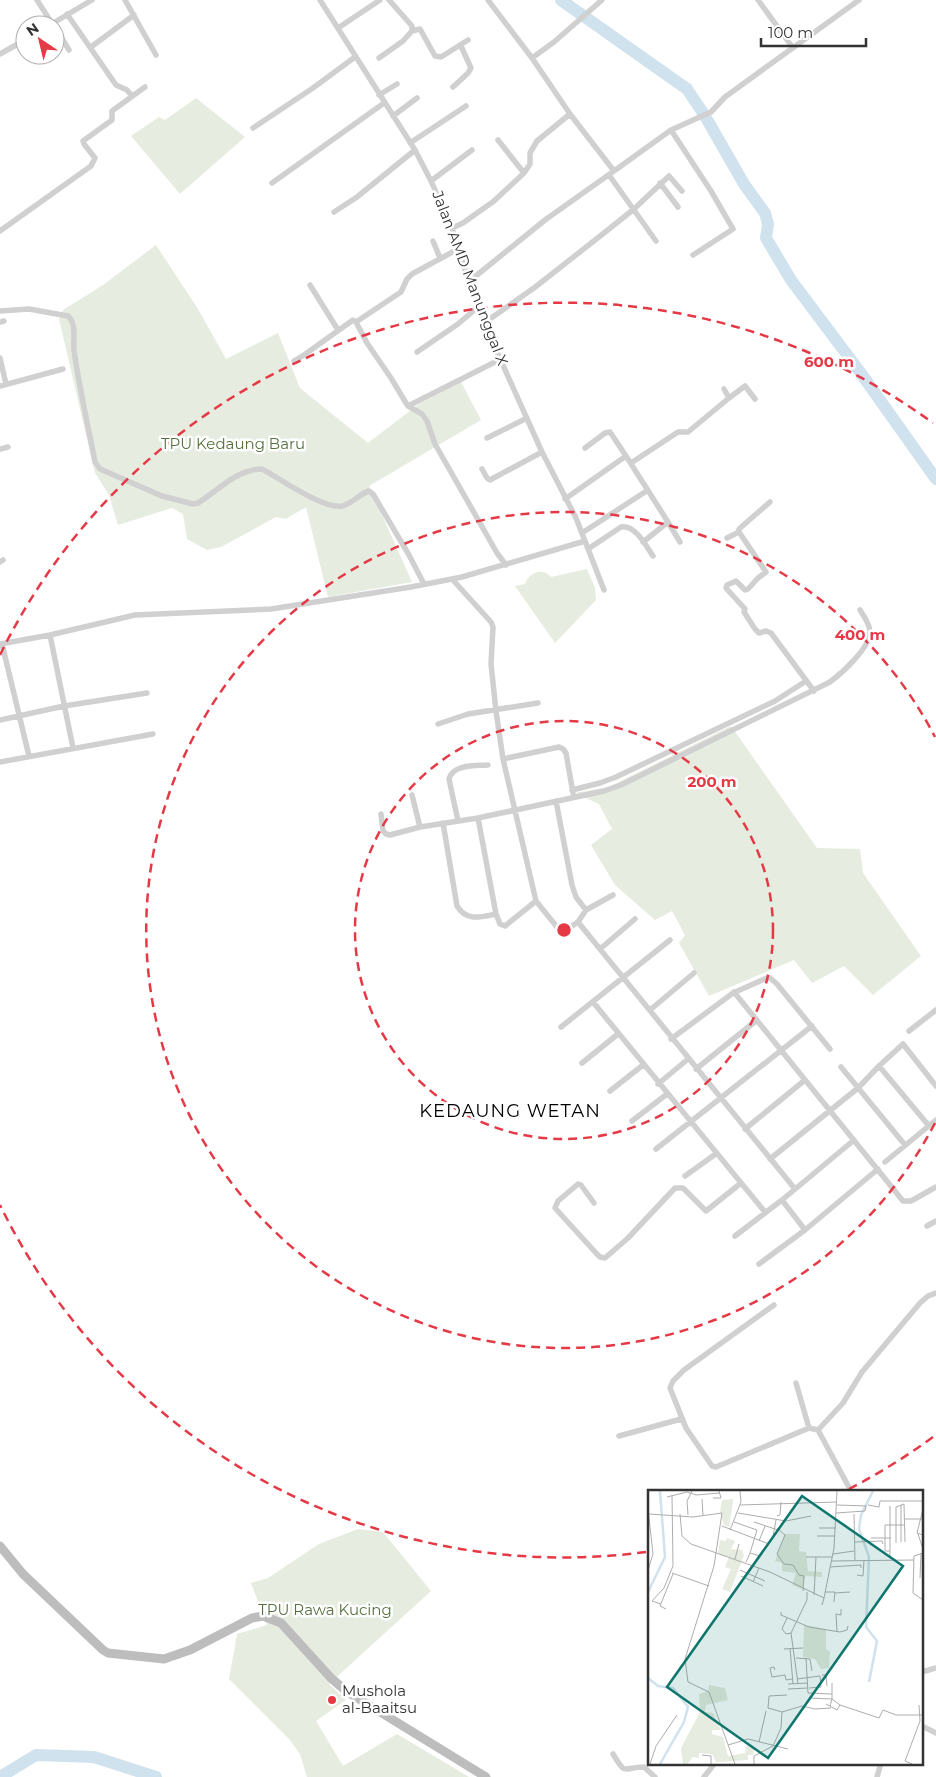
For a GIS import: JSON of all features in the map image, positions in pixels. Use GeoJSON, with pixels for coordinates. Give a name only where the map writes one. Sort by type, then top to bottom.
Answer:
{"type":"FeatureCollection","features":[{"type":"Feature","properties":{"kind":"street"},"geometry":{"type":"LineString","coordinates":[[37,0],[47,15]]}},
{"type":"Feature","properties":{"kind":"street"},"geometry":{"type":"LineString","coordinates":[[65,16],[92,0]]}},
{"type":"Feature","properties":{"kind":"street"},"geometry":{"type":"LineString","coordinates":[[125,0],[156,55]]}},
{"type":"Feature","properties":{"kind":"street","name":"Jalan AMD Manunggal X"},"geometry":{"type":"LineString","coordinates":[[320,0],[354,57],[415,150],[431,181],[452,228],[484,323],[542,452],[576,518],[604,590]]}},
{"type":"Feature","properties":{"kind":"street"},"geometry":{"type":"LineString","coordinates":[[338,28],[380,0]]}},
{"type":"Feature","properties":{"kind":"street"},"geometry":{"type":"LineString","coordinates":[[389,0],[412,26],[412,31]]}},
{"type":"Feature","properties":{"kind":"street"},"geometry":{"type":"LineString","coordinates":[[488,0],[532,58],[656,241]]}},
{"type":"Feature","properties":{"kind":"street"},"geometry":{"type":"LineString","coordinates":[[532,58],[554,42],[602,0]]}},
{"type":"Feature","properties":{"kind":"street"},"geometry":{"type":"LineString","coordinates":[[758,0],[793,48]]}},
{"type":"Feature","properties":{"kind":"street"},"geometry":{"type":"LineString","coordinates":[[468,280],[545,220],[671,130],[711,112],[725,97],[859,0]]}},
{"type":"Feature","properties":{"kind":"street"},"geometry":{"type":"LineString","coordinates":[[68,14],[116,85],[128,90],[132,96]]}},
{"type":"Feature","properties":{"kind":"street"},"geometry":{"type":"LineString","coordinates":[[91,47],[134,15]]}},
{"type":"Feature","properties":{"kind":"street"},"geometry":{"type":"LineString","coordinates":[[379,58],[403,41],[412,31],[420,29],[435,56],[441,57],[468,40]]}},
{"type":"Feature","properties":{"kind":"street"},"geometry":{"type":"LineString","coordinates":[[65,44],[69,50]]}},
{"type":"Feature","properties":{"kind":"street"},"geometry":{"type":"LineString","coordinates":[[1,52],[15,45]]}},
{"type":"Feature","properties":{"kind":"street"},"geometry":{"type":"LineString","coordinates":[[453,87],[471,68],[461,46]]}},
{"type":"Feature","properties":{"kind":"street"},"geometry":{"type":"LineString","coordinates":[[253,128],[313,88],[354,57]]}},
{"type":"Feature","properties":{"kind":"street"},"geometry":{"type":"LineString","coordinates":[[379,95],[396,84]]}},
{"type":"Feature","properties":{"kind":"street"},"geometry":{"type":"LineString","coordinates":[[0,231],[92,165],[95,158],[84,144],[84,141],[112,120],[112,111],[145,87]]}},
{"type":"Feature","properties":{"kind":"street"},"geometry":{"type":"LineString","coordinates":[[393,116],[417,98]]}},
{"type":"Feature","properties":{"kind":"street"},"geometry":{"type":"LineString","coordinates":[[272,183],[384,103]]}},
{"type":"Feature","properties":{"kind":"street"},"geometry":{"type":"LineString","coordinates":[[410,143],[466,106]]}},
{"type":"Feature","properties":{"kind":"street"},"geometry":{"type":"LineString","coordinates":[[452,228],[463,223],[494,202],[524,173],[530,164],[530,153],[537,141],[570,114]]}},
{"type":"Feature","properties":{"kind":"street"},"geometry":{"type":"LineString","coordinates":[[671,130],[711,191],[733,229],[693,255]]}},
{"type":"Feature","properties":{"kind":"street"},"geometry":{"type":"LineString","coordinates":[[498,140],[524,173]]}},
{"type":"Feature","properties":{"kind":"street"},"geometry":{"type":"LineString","coordinates":[[334,212],[357,197],[415,150]]}},
{"type":"Feature","properties":{"kind":"street"},"geometry":{"type":"LineString","coordinates":[[431,181],[472,150]]}},
{"type":"Feature","properties":{"kind":"street"},"geometry":{"type":"LineString","coordinates":[[484,323],[534,288],[634,209],[660,183],[670,176],[682,192]]}},
{"type":"Feature","properties":{"kind":"street"},"geometry":{"type":"LineString","coordinates":[[660,183],[678,206]]}},
{"type":"Feature","properties":{"kind":"street"},"geometry":{"type":"LineString","coordinates":[[433,241],[440,258]]}},
{"type":"Feature","properties":{"kind":"street"},"geometry":{"type":"LineString","coordinates":[[294,361],[353,320],[356,322],[400,292],[412,274],[458,249]]}},
{"type":"Feature","properties":{"kind":"street"},"geometry":{"type":"LineString","coordinates":[[310,285],[338,330]]}},
{"type":"Feature","properties":{"kind":"street"},"geometry":{"type":"LineString","coordinates":[[417,352],[458,324],[478,307]]}},
{"type":"Feature","properties":{"kind":"street"},"geometry":{"type":"LineString","coordinates":[[0,311],[29,309],[68,316],[74,325],[74,348],[78,373],[95,462],[100,469],[162,496],[194,504],[241,473],[252,469],[262,469],[325,505],[340,507],[349,504],[364,492],[369,491],[373,494],[424,584]]}},
{"type":"Feature","properties":{"kind":"street"},"geometry":{"type":"LineString","coordinates":[[356,322],[367,343],[392,378],[408,406],[422,414],[427,421],[435,444],[497,553],[506,565]]}},
{"type":"Feature","properties":{"kind":"street"},"geometry":{"type":"LineString","coordinates":[[0,358],[3,385],[63,368]]}},
{"type":"Feature","properties":{"kind":"street"},"geometry":{"type":"LineString","coordinates":[[408,406],[501,359]]}},
{"type":"Feature","properties":{"kind":"street"},"geometry":{"type":"LineString","coordinates":[[631,463],[678,432],[688,432],[745,386],[755,399]]}},
{"type":"Feature","properties":{"kind":"street"},"geometry":{"type":"LineString","coordinates":[[724,389],[729,398]]}},
{"type":"Feature","properties":{"kind":"street"},"geometry":{"type":"LineString","coordinates":[[486,438],[527,418]]}},
{"type":"Feature","properties":{"kind":"street"},"geometry":{"type":"LineString","coordinates":[[585,448],[606,432],[610,432],[680,542]]}},
{"type":"Feature","properties":{"kind":"street"},"geometry":{"type":"LineString","coordinates":[[0,449],[8,447]]}},
{"type":"Feature","properties":{"kind":"street"},"geometry":{"type":"LineString","coordinates":[[482,468],[486,478],[490,480],[542,452]]}},
{"type":"Feature","properties":{"kind":"street"},"geometry":{"type":"LineString","coordinates":[[565,499],[626,456]]}},
{"type":"Feature","properties":{"kind":"street"},"geometry":{"type":"LineString","coordinates":[[582,533],[648,490]]}},
{"type":"Feature","properties":{"kind":"street"},"geometry":{"type":"LineString","coordinates":[[727,538],[739,532],[739,529],[770,502]]}},
{"type":"Feature","properties":{"kind":"street"},"geometry":{"type":"LineString","coordinates":[[643,542],[668,522]]}},
{"type":"Feature","properties":{"kind":"street"},"geometry":{"type":"LineString","coordinates":[[588,549],[621,527],[627,526],[631,528],[653,556]]}},
{"type":"Feature","properties":{"kind":"street"},"geometry":{"type":"LineString","coordinates":[[739,532],[766,572],[748,589],[745,590],[736,580],[727,585],[726,588],[744,609],[755,630],[759,633],[766,630],[771,633],[814,691]]}},
{"type":"Feature","properties":{"kind":"street"},"geometry":{"type":"LineString","coordinates":[[29,756],[1,644],[138,615],[271,609],[424,584],[506,565],[585,541]]}},
{"type":"Feature","properties":{"kind":"street"},"geometry":{"type":"LineString","coordinates":[[452,579],[491,622],[493,627],[491,664],[503,759],[536,901],[557,927],[566,930],[578,922],[586,910],[613,894]]}},
{"type":"Feature","properties":{"kind":"street"},"geometry":{"type":"LineString","coordinates":[[381,814],[383,831],[386,834],[478,818],[574,798],[620,785],[814,691],[837,677],[868,642],[870,631],[868,623],[860,610]]}},
{"type":"Feature","properties":{"kind":"street"},"geometry":{"type":"LineString","coordinates":[[50,635],[73,748]]}},
{"type":"Feature","properties":{"kind":"street"},"geometry":{"type":"LineString","coordinates":[[572,790],[616,777],[775,701],[806,681]]}},
{"type":"Feature","properties":{"kind":"street"},"geometry":{"type":"LineString","coordinates":[[0,720],[64,706],[148,693]]}},
{"type":"Feature","properties":{"kind":"street"},"geometry":{"type":"LineString","coordinates":[[438,724],[468,714],[538,703]]}},
{"type":"Feature","properties":{"kind":"street"},"geometry":{"type":"LineString","coordinates":[[0,762],[153,734]]}},
{"type":"Feature","properties":{"kind":"street"},"geometry":{"type":"LineString","coordinates":[[503,759],[558,747],[563,749],[566,753],[574,798]]}},
{"type":"Feature","properties":{"kind":"street"},"geometry":{"type":"LineString","coordinates":[[458,821],[450,775],[456,769],[488,765]]}},
{"type":"Feature","properties":{"kind":"street"},"geometry":{"type":"LineString","coordinates":[[412,795],[420,827]]}},
{"type":"Feature","properties":{"kind":"street"},"geometry":{"type":"LineString","coordinates":[[556,801],[572,885],[576,896],[586,910]]}},
{"type":"Feature","properties":{"kind":"street"},"geometry":{"type":"LineString","coordinates":[[478,818],[496,914],[500,924],[505,926],[536,901]]}},
{"type":"Feature","properties":{"kind":"street"},"geometry":{"type":"LineString","coordinates":[[443,823],[457,906],[468,917],[474,918],[496,914]]}},
{"type":"Feature","properties":{"kind":"street"},"geometry":{"type":"LineString","coordinates":[[600,949],[635,919]]}},
{"type":"Feature","properties":{"kind":"street"},"geometry":{"type":"LineString","coordinates":[[578,922],[795,1189]]}},
{"type":"Feature","properties":{"kind":"street"},"geometry":{"type":"LineString","coordinates":[[560,1028],[670,940]]}},
{"type":"Feature","properties":{"kind":"street"},"geometry":{"type":"LineString","coordinates":[[650,1010],[694,973]]}},
{"type":"Feature","properties":{"kind":"street"},"geometry":{"type":"LineString","coordinates":[[672,1039],[734,992],[770,978],[830,1049]]}},
{"type":"Feature","properties":{"kind":"street"},"geometry":{"type":"LineString","coordinates":[[734,992],[903,1201],[911,1201],[936,1187]]}},
{"type":"Feature","properties":{"kind":"street"},"geometry":{"type":"LineString","coordinates":[[593,1002],[658,1084],[692,1122],[765,1212]]}},
{"type":"Feature","properties":{"kind":"street"},"geometry":{"type":"LineString","coordinates":[[908,1031],[936,1010]]}},
{"type":"Feature","properties":{"kind":"street"},"geometry":{"type":"LineString","coordinates":[[696,1069],[757,1020]]}},
{"type":"Feature","properties":{"kind":"street"},"geometry":{"type":"LineString","coordinates":[[656,1149],[812,1026]]}},
{"type":"Feature","properties":{"kind":"street"},"geometry":{"type":"LineString","coordinates":[[582,1063],[618,1034]]}},
{"type":"Feature","properties":{"kind":"street"},"geometry":{"type":"LineString","coordinates":[[770,1159],[858,1088],[878,1066],[903,1044],[936,1086]]}},
{"type":"Feature","properties":{"kind":"street"},"geometry":{"type":"LineString","coordinates":[[658,1084],[688,1059]]}},
{"type":"Feature","properties":{"kind":"street"},"geometry":{"type":"LineString","coordinates":[[610,1091],[643,1065]]}},
{"type":"Feature","properties":{"kind":"street"},"geometry":{"type":"LineString","coordinates":[[878,1066],[929,1126]]}},
{"type":"Feature","properties":{"kind":"street"},"geometry":{"type":"LineString","coordinates":[[841,1067],[905,1145]]}},
{"type":"Feature","properties":{"kind":"street"},"geometry":{"type":"LineString","coordinates":[[745,1129],[805,1080]]}},
{"type":"Feature","properties":{"kind":"street"},"geometry":{"type":"LineString","coordinates":[[632,1121],[667,1094]]}},
{"type":"Feature","properties":{"kind":"street"},"geometry":{"type":"LineString","coordinates":[[885,1162],[936,1120]]}},
{"type":"Feature","properties":{"kind":"street"},"geometry":{"type":"LineString","coordinates":[[735,1236],[854,1140]]}},
{"type":"Feature","properties":{"kind":"street"},"geometry":{"type":"LineString","coordinates":[[685,1176],[717,1153]]}},
{"type":"Feature","properties":{"kind":"street"},"geometry":{"type":"LineString","coordinates":[[759,1264],[805,1230],[878,1169]]}},
{"type":"Feature","properties":{"kind":"street"},"geometry":{"type":"LineString","coordinates":[[594,1203],[581,1184],[578,1184],[558,1201],[556,1208],[596,1253],[600,1257],[605,1258],[628,1238],[675,1188],[683,1188],[706,1211],[741,1183]]}},
{"type":"Feature","properties":{"kind":"street"},"geometry":{"type":"LineString","coordinates":[[782,1200],[805,1230]]}},
{"type":"Feature","properties":{"kind":"street"},"geometry":{"type":"LineString","coordinates":[[927,1226],[936,1221]]}},
{"type":"Feature","properties":{"kind":"street"},"geometry":{"type":"LineString","coordinates":[[818,1430],[843,1403],[862,1372],[907,1318],[928,1296],[936,1293]]}},
{"type":"Feature","properties":{"kind":"street"},"geometry":{"type":"LineString","coordinates":[[774,1304],[684,1370],[673,1381],[670,1388],[681,1419],[712,1466],[716,1468],[809,1428],[818,1430],[850,1490]]}},
{"type":"Feature","properties":{"kind":"street"},"geometry":{"type":"LineString","coordinates":[[796,1384],[809,1428]]}},
{"type":"Feature","properties":{"kind":"street"},"geometry":{"type":"LineString","coordinates":[[619,1436],[681,1419]]}},
{"type":"Feature","properties":{"kind":"street"},"geometry":{"type":"LineString","coordinates":[[0,1546],[23,1574],[108,1653],[164,1659],[190,1650],[252,1618],[263,1616],[282,1623],[331,1678],[346,1691],[486,1777]]}},
{"type":"Feature","properties":{"kind":"street"},"geometry":{"type":"LineString","coordinates":[[924,1727],[936,1733]]}},
{"type":"Feature","properties":{"kind":"street"},"geometry":{"type":"LineString","coordinates":[[613,1754],[623,1769],[627,1771],[644,1767],[656,1777]]}},
{"type":"Feature","properties":{"kind":"street"},"geometry":{"type":"LineString","coordinates":[[704,1777],[714,1764]]}},
{"type":"Feature","properties":{"kind":"street"},"geometry":{"type":"LineString","coordinates":[[877,1777],[881,1764]]}},
{"type":"Feature","properties":{"kind":"green space"},"geometry":{"type":"Polygon","coordinates":[[[196,98],[245,137],[180,194],[131,136],[159,117],[165,120],[196,98]]]}},
{"type":"Feature","properties":{"kind":"green space","name":"TPU Kedaung Baru"},"geometry":{"type":"Polygon","coordinates":[[[156,245],[198,309],[226,359],[278,333],[300,388],[368,443],[419,404],[461,382],[481,420],[369,486],[412,582],[328,597],[306,507],[286,519],[276,517],[221,547],[207,550],[187,539],[183,514],[172,508],[118,525],[109,495],[95,473],[59,319],[63,310],[103,285],[156,245]]]}},
{"type":"Feature","properties":{"kind":"green space"},"geometry":{"type":"Polygon","coordinates":[[[587,569],[595,588],[596,600],[555,643],[515,586],[525,584],[530,576],[536,572],[544,572],[551,577],[587,569]]]}},
{"type":"Feature","properties":{"kind":"green space"},"geometry":{"type":"Polygon","coordinates":[[[731,726],[817,848],[860,849],[863,873],[921,956],[873,995],[844,966],[812,983],[794,960],[709,996],[679,943],[685,935],[672,911],[655,920],[615,885],[591,845],[612,829],[599,804],[575,793],[609,787],[731,726]]]}},
{"type":"Feature","properties":{"kind":"green space","name":"TPU Rawa Kucing"},"geometry":{"type":"Polygon","coordinates":[[[358,1529],[383,1532],[431,1591],[329,1684],[346,1700],[316,1721],[343,1766],[397,1734],[469,1777],[307,1777],[300,1754],[289,1739],[229,1679],[237,1634],[267,1625],[251,1583],[268,1578],[319,1544],[358,1529]]]}},
{"type":"Feature","properties":{"kind":"waterway"},"geometry":{"type":"LineString","coordinates":[[561,0],[687,89],[705,116],[744,184],[765,213],[768,224],[766,238],[791,280],[860,372],[936,479]]}},
{"type":"Feature","properties":{"kind":"waterway"},"geometry":{"type":"LineString","coordinates":[[0,1777],[36,1755],[94,1757],[156,1777]]}},
{"type":"Feature","properties":{"kind":"place","name":"Mushola al-Baaitsu"},"geometry":{"type":"Point","coordinates":[332,1700]}},
{"type":"Feature","properties":{"kind":"district","name":"KEDAUNG WETAN"},"geometry":{"type":"Point","coordinates":[510,1111]}}]}
